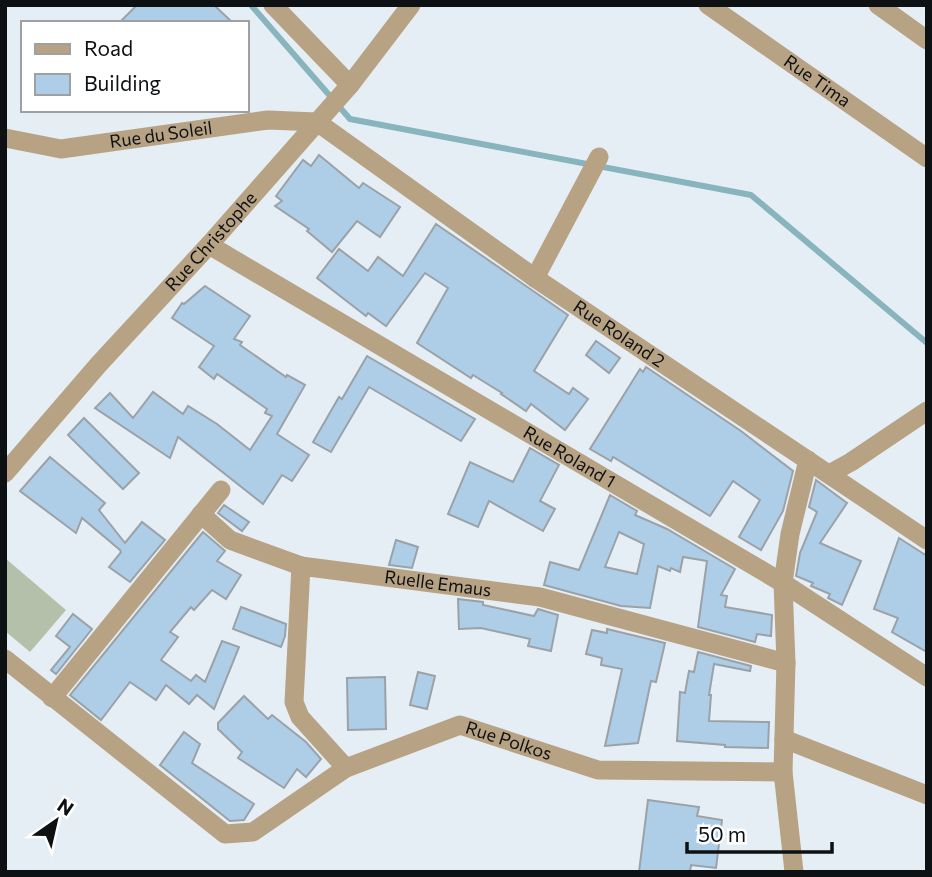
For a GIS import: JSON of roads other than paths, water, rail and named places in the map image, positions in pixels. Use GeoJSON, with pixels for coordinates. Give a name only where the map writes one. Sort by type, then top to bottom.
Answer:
{"type":"FeatureCollection","features":[{"type":"Feature","properties":{"kind":"street"},"geometry":{"type":"LineString","coordinates":[[273,5],[350,85]]}},
{"type":"Feature","properties":{"kind":"street","name":"Rue Christophe"},"geometry":{"type":"LineString","coordinates":[[5,474],[99,363],[209,245],[350,85],[411,5]]}},
{"type":"Feature","properties":{"kind":"street","name":"Rue Tima"},"geometry":{"type":"LineString","coordinates":[[708,5],[927,158]]}},
{"type":"Feature","properties":{"kind":"street"},"geometry":{"type":"LineString","coordinates":[[878,5],[927,40]]}},
{"type":"Feature","properties":{"kind":"street","name":"Rue du Soleil"},"geometry":{"type":"LineString","coordinates":[[5,138],[61,149],[268,120],[317,122]]}},
{"type":"Feature","properties":{"kind":"street","name":"Rue Roland 2"},"geometry":{"type":"LineString","coordinates":[[317,122],[535,278],[927,540]]}},
{"type":"Feature","properties":{"kind":"street"},"geometry":{"type":"LineString","coordinates":[[535,278],[598,157]]}},
{"type":"Feature","properties":{"kind":"street","name":"Rue Roland 1"},"geometry":{"type":"LineString","coordinates":[[209,245],[783,583],[927,677]]}},
{"type":"Feature","properties":{"kind":"street"},"geometry":{"type":"LineString","coordinates":[[828,474],[851,463],[927,411]]}},
{"type":"Feature","properties":{"kind":"street"},"geometry":{"type":"LineString","coordinates":[[794,872],[783,772],[786,663],[783,583],[790,534],[808,460]]}},
{"type":"Feature","properties":{"kind":"street"},"geometry":{"type":"LineString","coordinates":[[52,698],[221,490]]}},
{"type":"Feature","properties":{"kind":"street","name":"Ruelle Emaus"},"geometry":{"type":"LineString","coordinates":[[201,514],[230,540],[301,566],[540,597],[786,663]]}},
{"type":"Feature","properties":{"kind":"street"},"geometry":{"type":"LineString","coordinates":[[301,566],[295,702],[300,717],[346,768]]}},
{"type":"Feature","properties":{"kind":"street","name":"Rue Polkos"},"geometry":{"type":"LineString","coordinates":[[5,659],[225,834],[253,832],[346,768],[460,726],[598,770],[783,772]]}},
{"type":"Feature","properties":{"kind":"street"},"geometry":{"type":"LineString","coordinates":[[784,739],[927,795]]}},
{"type":"Feature","properties":{"kind":"waterway"},"geometry":{"type":"LineString","coordinates":[[251,5],[350,119],[751,195],[927,343]]}}]}
